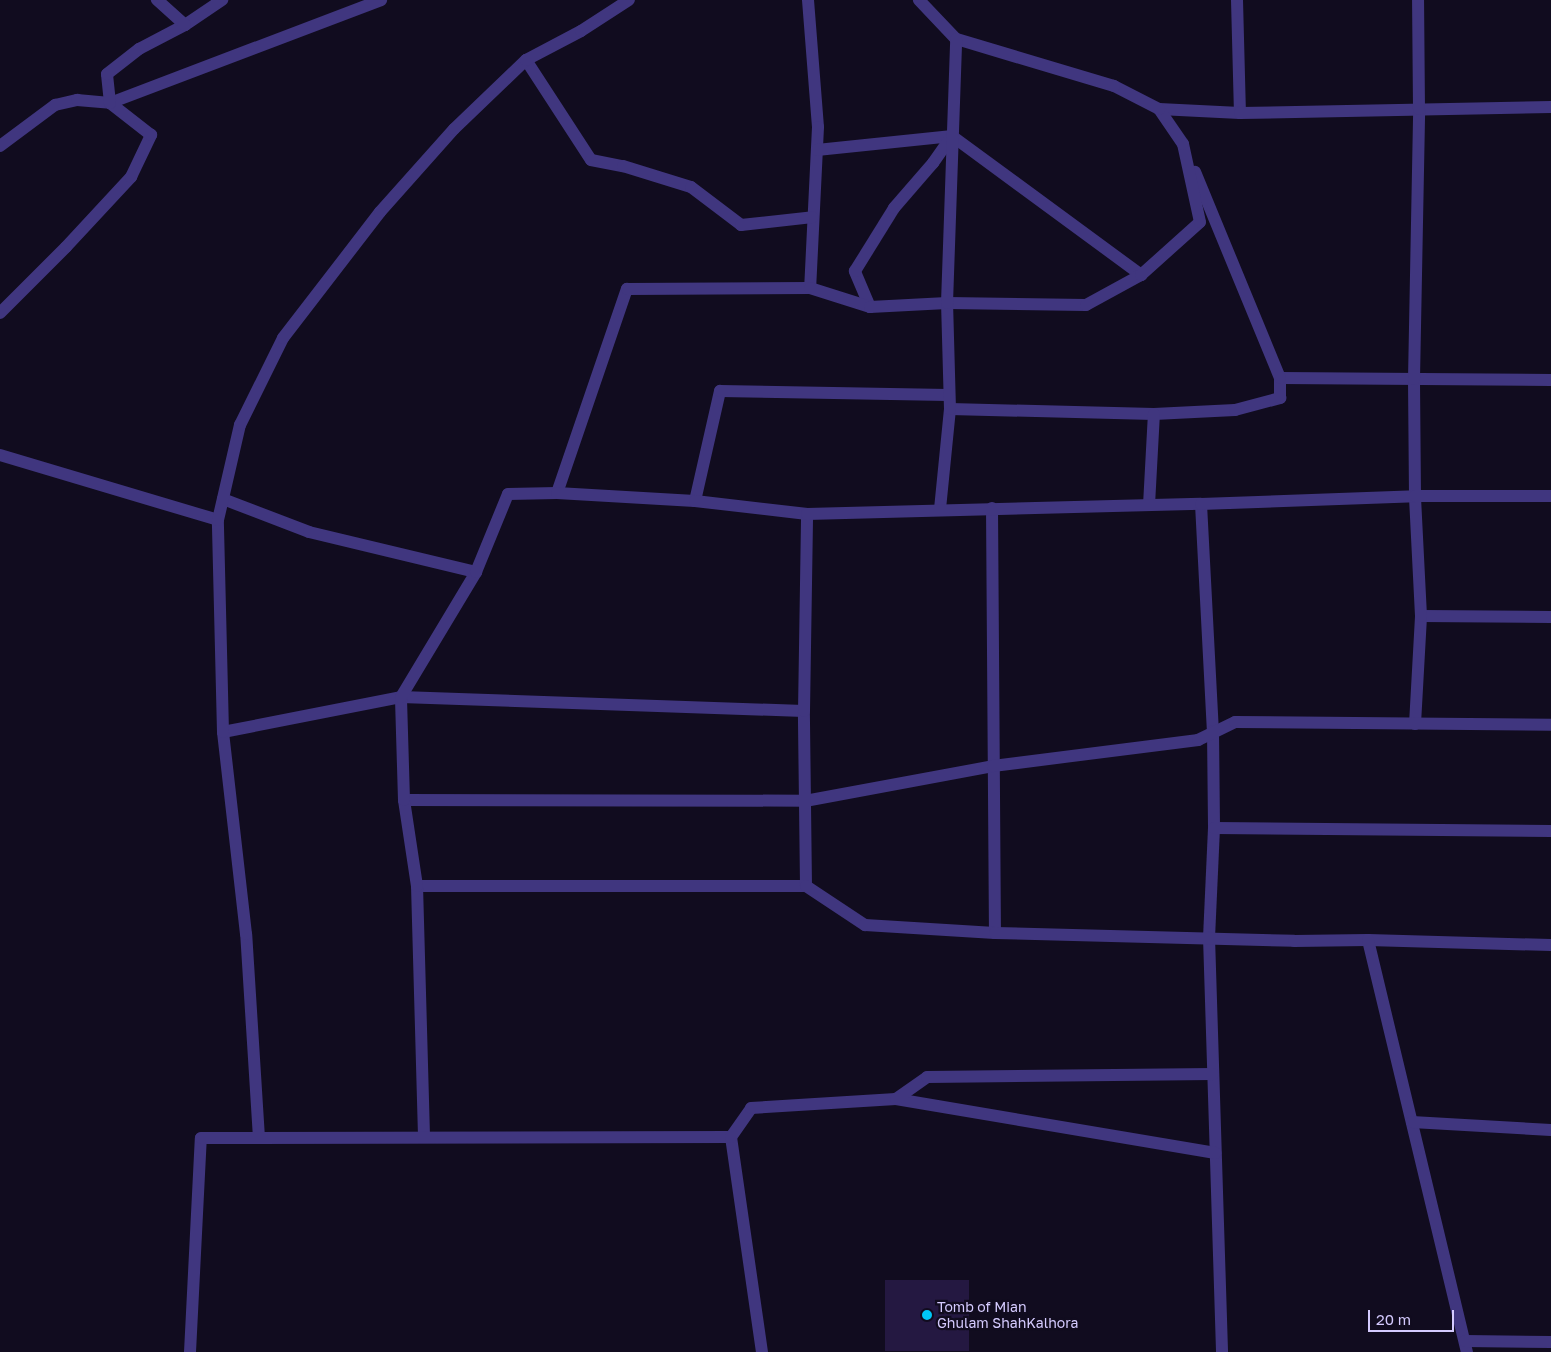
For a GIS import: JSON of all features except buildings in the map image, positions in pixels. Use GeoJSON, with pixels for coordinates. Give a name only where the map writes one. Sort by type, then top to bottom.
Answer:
{"type":"FeatureCollection","features":[{"type":"Feature","properties":{"kind":"street"},"geometry":{"type":"LineString","coordinates":[[157,0],[185,25]]}},
{"type":"Feature","properties":{"kind":"street"},"geometry":{"type":"LineString","coordinates":[[0,313],[66,247],[131,177],[151,135],[110,103],[106,74],[139,49],[185,25],[222,0]]}},
{"type":"Feature","properties":{"kind":"street"},"geometry":{"type":"LineString","coordinates":[[0,146],[55,105],[77,100],[110,103],[381,0]]}},
{"type":"Feature","properties":{"kind":"street"},"geometry":{"type":"LineString","coordinates":[[259,1138],[246,934],[223,732],[218,520],[240,425],[283,338],[380,212],[454,128],[526,60],[581,31],[629,0]]}},
{"type":"Feature","properties":{"kind":"street"},"geometry":{"type":"LineString","coordinates":[[808,0],[818,126],[810,288]]}},
{"type":"Feature","properties":{"kind":"street"},"geometry":{"type":"LineString","coordinates":[[919,0],[956,39],[1114,86],[1159,109],[1240,113],[1551,107]]}},
{"type":"Feature","properties":{"kind":"street"},"geometry":{"type":"LineString","coordinates":[[1237,0],[1240,113]]}},
{"type":"Feature","properties":{"kind":"street"},"geometry":{"type":"LineString","coordinates":[[1415,724],[1421,616],[1415,496],[1414,379],[1419,109],[1418,0]]}},
{"type":"Feature","properties":{"kind":"street"},"geometry":{"type":"LineString","coordinates":[[940,509],[950,409],[948,395],[947,304],[956,39]]}},
{"type":"Feature","properties":{"kind":"street"},"geometry":{"type":"LineString","coordinates":[[526,60],[590,160],[623,166],[691,187],[741,225],[813,217]]}},
{"type":"Feature","properties":{"kind":"street"},"geometry":{"type":"LineString","coordinates":[[950,409],[1154,414],[1235,410],[1280,398],[1280,378],[1183,144],[1159,109]]}},
{"type":"Feature","properties":{"kind":"street"},"geometry":{"type":"LineString","coordinates":[[817,150],[952,136],[1141,275]]}},
{"type":"Feature","properties":{"kind":"street"},"geometry":{"type":"LineString","coordinates":[[870,307],[855,271],[894,208],[933,163],[952,136]]}},
{"type":"Feature","properties":{"kind":"street"},"geometry":{"type":"LineString","coordinates":[[557,493],[628,288],[810,288],[870,307],[947,304],[1086,305],[1141,275],[1200,222],[1183,144]]}},
{"type":"Feature","properties":{"kind":"street"},"geometry":{"type":"LineString","coordinates":[[1280,378],[1551,380]]}},
{"type":"Feature","properties":{"kind":"street"},"geometry":{"type":"LineString","coordinates":[[695,501],[720,392],[948,395]]}},
{"type":"Feature","properties":{"kind":"street"},"geometry":{"type":"LineString","coordinates":[[1149,505],[1154,414]]}},
{"type":"Feature","properties":{"kind":"street"},"geometry":{"type":"LineString","coordinates":[[0,455],[218,520]]}},
{"type":"Feature","properties":{"kind":"street"},"geometry":{"type":"LineString","coordinates":[[424,1136],[417,886],[404,800],[401,697],[476,572],[508,494],[557,493],[695,501],[807,514],[940,509],[1201,504],[1415,496],[1551,496]]}},
{"type":"Feature","properties":{"kind":"street"},"geometry":{"type":"LineString","coordinates":[[223,498],[309,532],[476,572]]}},
{"type":"Feature","properties":{"kind":"street"},"geometry":{"type":"LineString","coordinates":[[1201,504],[1213,731],[1214,828],[1209,937],[1222,1352]]}},
{"type":"Feature","properties":{"kind":"street"},"geometry":{"type":"LineString","coordinates":[[992,508],[992,766],[995,933]]}},
{"type":"Feature","properties":{"kind":"street"},"geometry":{"type":"LineString","coordinates":[[806,886],[804,711],[807,514]]}},
{"type":"Feature","properties":{"kind":"street"},"geometry":{"type":"LineString","coordinates":[[1421,616],[1551,616]]}},
{"type":"Feature","properties":{"kind":"street"},"geometry":{"type":"LineString","coordinates":[[223,732],[401,697],[804,711]]}},
{"type":"Feature","properties":{"kind":"street"},"geometry":{"type":"LineString","coordinates":[[404,800],[804,802],[992,766],[1198,740],[1213,731],[1235,722],[1551,725]]}},
{"type":"Feature","properties":{"kind":"street"},"geometry":{"type":"LineString","coordinates":[[1214,828],[1551,831]]}},
{"type":"Feature","properties":{"kind":"street"},"geometry":{"type":"LineString","coordinates":[[417,886],[806,886],[864,925],[995,933],[1209,937],[1294,941],[1368,940],[1551,944]]}},
{"type":"Feature","properties":{"kind":"street"},"geometry":{"type":"LineString","coordinates":[[1368,940],[1466,1347],[1551,1342]]}},
{"type":"Feature","properties":{"kind":"street"},"geometry":{"type":"LineString","coordinates":[[896,1099],[927,1077],[1213,1074]]}},
{"type":"Feature","properties":{"kind":"street"},"geometry":{"type":"LineString","coordinates":[[762,1352],[731,1137],[751,1108],[896,1099],[1215,1153]]}},
{"type":"Feature","properties":{"kind":"street"},"geometry":{"type":"LineString","coordinates":[[1412,1122],[1551,1130]]}},
{"type":"Feature","properties":{"kind":"street"},"geometry":{"type":"LineString","coordinates":[[190,1352],[201,1138],[424,1136],[731,1137]]}},
{"type":"Feature","properties":{"kind":"place","name":"Tomb of Mian Ghulam ShahKalhora"},"geometry":{"type":"Point","coordinates":[927,1315]}}]}
